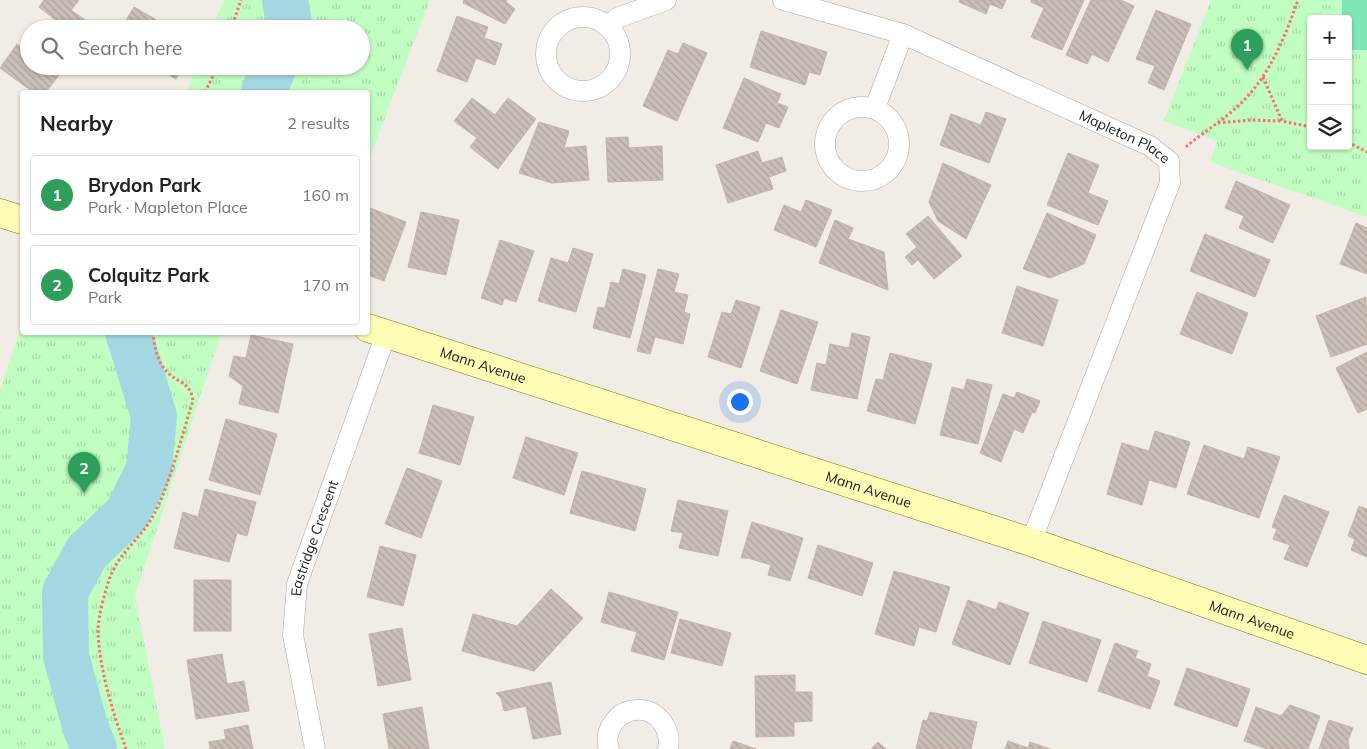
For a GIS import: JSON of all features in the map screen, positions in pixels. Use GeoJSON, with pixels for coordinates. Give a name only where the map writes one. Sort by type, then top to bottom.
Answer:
{"type":"FeatureCollection","features":[{"type":"Feature","properties":{"kind":"main road"},"geometry":{"type":"LineString","coordinates":[[0,213],[20,219]]}},
{"type":"Feature","properties":{"kind":"main road","name":"Mann Avenue"},"geometry":{"type":"LineString","coordinates":[[377,331],[1031,542],[1367,660]]}},
{"type":"Feature","properties":{"kind":"street"},"geometry":{"type":"LineString","coordinates":[[608,26],[618,18],[666,0]]}},
{"type":"Feature","properties":{"kind":"street","name":"Mapleton Place"},"geometry":{"type":"LineString","coordinates":[[783,0],[903,34],[1150,146],[1169,161],[1170,183],[1031,542]]}},
{"type":"Feature","properties":{"kind":"street"},"geometry":{"type":"LineString","coordinates":[[875,108],[903,34]]}},
{"type":"Feature","properties":{"kind":"street","name":"Eastridge Crescent"},"geometry":{"type":"LineString","coordinates":[[316,749],[293,635],[297,584],[377,331]]}},
{"type":"Feature","properties":{"kind":"street"},"geometry":{"type":"LineString","coordinates":[[608,749],[606,743],[610,727],[621,714],[636,709],[653,713],[665,724],[670,740],[668,749]]}},
{"type":"Feature","properties":{"kind":"path"},"geometry":{"type":"LineString","coordinates":[[234,20],[241,0]]}},
{"type":"Feature","properties":{"kind":"path"},"geometry":{"type":"LineString","coordinates":[[1169,161],[1241,103],[1263,77],[1278,50],[1298,0]]}},
{"type":"Feature","properties":{"kind":"path"},"geometry":{"type":"LineString","coordinates":[[206,90],[214,75]]}},
{"type":"Feature","properties":{"kind":"path"},"geometry":{"type":"LineString","coordinates":[[1263,77],[1282,121]]}},
{"type":"Feature","properties":{"kind":"path"},"geometry":{"type":"LineString","coordinates":[[1218,123],[1250,120],[1282,121],[1307,126]]}},
{"type":"Feature","properties":{"kind":"path"},"geometry":{"type":"LineString","coordinates":[[1352,144],[1367,152]]}},
{"type":"Feature","properties":{"kind":"path"},"geometry":{"type":"LineString","coordinates":[[126,749],[107,684],[98,629],[111,574],[126,549],[152,518],[161,499],[193,401],[192,392],[181,380],[168,373],[158,359],[153,335]]}},
{"type":"Feature","properties":{"kind":"green space"},"geometry":{"type":"Polygon","coordinates":[[[224,0],[430,0],[370,157],[370,90],[188,90],[194,75],[370,75],[370,20],[216,20],[224,0]]]}},
{"type":"Feature","properties":{"kind":"green space"},"geometry":{"type":"Polygon","coordinates":[[[1211,0],[1367,0],[1367,217],[1210,162],[1217,141],[1164,121],[1211,0]]]}},
{"type":"Feature","properties":{"kind":"green space"},"geometry":{"type":"Polygon","coordinates":[[[1342,0],[1367,0],[1367,50],[1352,50],[1352,15],[1342,15],[1342,0]]]}},
{"type":"Feature","properties":{"kind":"green space"},"geometry":{"type":"Polygon","coordinates":[[[20,330],[20,335],[220,335],[135,596],[165,749],[0,749],[0,391],[20,330]]]}},
{"type":"Feature","properties":{"kind":"building"},"geometry":{"type":"Polygon","coordinates":[[[44,0],[79,0],[71,10],[85,20],[55,20],[39,7],[44,0]]]}},
{"type":"Feature","properties":{"kind":"building"},"geometry":{"type":"Polygon","coordinates":[[[464,0],[507,0],[506,2],[515,9],[505,24],[463,3],[464,0]]]}},
{"type":"Feature","properties":{"kind":"building"},"geometry":{"type":"Polygon","coordinates":[[[960,0],[1006,0],[1002,9],[990,4],[986,14],[959,2],[960,0]]]}},
{"type":"Feature","properties":{"kind":"building"},"geometry":{"type":"Polygon","coordinates":[[[1031,0],[1084,0],[1062,50],[1031,37],[1044,8],[1031,2],[1031,0]]]}},
{"type":"Feature","properties":{"kind":"building"},"geometry":{"type":"Polygon","coordinates":[[[1091,0],[1121,0],[1134,6],[1108,62],[1092,54],[1087,64],[1066,55],[1091,0]]]}},
{"type":"Feature","properties":{"kind":"building"},"geometry":{"type":"Polygon","coordinates":[[[134,7],[156,20],[126,20],[134,7]]]}},
{"type":"Feature","properties":{"kind":"building"},"geometry":{"type":"Polygon","coordinates":[[[1156,10],[1191,24],[1164,90],[1148,83],[1155,66],[1136,59],[1156,10]]]}},
{"type":"Feature","properties":{"kind":"building"},"geometry":{"type":"Polygon","coordinates":[[[457,16],[488,27],[484,38],[502,44],[495,65],[476,58],[467,82],[437,71],[457,16]]]}},
{"type":"Feature","properties":{"kind":"building"},"geometry":{"type":"Polygon","coordinates":[[[761,31],[827,52],[820,75],[809,72],[805,85],[750,67],[761,31]]]}},
{"type":"Feature","properties":{"kind":"building"},"geometry":{"type":"Polygon","coordinates":[[[683,43],[707,53],[677,121],[643,106],[668,50],[678,54],[683,43]]]}},
{"type":"Feature","properties":{"kind":"building"},"geometry":{"type":"Polygon","coordinates":[[[17,44],[20,46],[20,75],[59,75],[48,90],[30,90],[0,68],[17,44]]]}},
{"type":"Feature","properties":{"kind":"building"},"geometry":{"type":"Polygon","coordinates":[[[169,75],[178,75],[176,79],[169,75]]]}},
{"type":"Feature","properties":{"kind":"building"},"geometry":{"type":"Polygon","coordinates":[[[744,78],[781,94],[777,103],[788,107],[779,128],[766,123],[758,142],[723,128],[744,78]]]}},
{"type":"Feature","properties":{"kind":"building"},"geometry":{"type":"Polygon","coordinates":[[[472,98],[495,115],[508,98],[536,119],[498,169],[470,147],[477,138],[454,121],[472,98]]]}},
{"type":"Feature","properties":{"kind":"building"},"geometry":{"type":"Polygon","coordinates":[[[986,112],[1006,119],[989,163],[940,145],[951,114],[981,125],[986,112]]]}},
{"type":"Feature","properties":{"kind":"building"},"geometry":{"type":"Polygon","coordinates":[[[539,122],[569,131],[564,148],[586,146],[589,180],[552,183],[519,173],[539,122]]]}},
{"type":"Feature","properties":{"kind":"building"},"geometry":{"type":"Polygon","coordinates":[[[628,137],[629,148],[662,146],[663,180],[608,182],[606,138],[628,137]]]}},
{"type":"Feature","properties":{"kind":"building"},"geometry":{"type":"Polygon","coordinates":[[[758,151],[762,163],[782,157],[786,171],[769,177],[773,189],[728,203],[716,165],[758,151]]]}},
{"type":"Feature","properties":{"kind":"building"},"geometry":{"type":"Polygon","coordinates":[[[1068,153],[1099,165],[1088,193],[1108,201],[1098,225],[1047,205],[1068,153]]]}},
{"type":"Feature","properties":{"kind":"building"},"geometry":{"type":"Polygon","coordinates":[[[943,163],[991,185],[966,239],[938,221],[929,202],[943,163]]]}},
{"type":"Feature","properties":{"kind":"building"},"geometry":{"type":"Polygon","coordinates":[[[1236,181],[1290,205],[1273,243],[1239,228],[1244,216],[1225,208],[1236,181]]]}},
{"type":"Feature","properties":{"kind":"building"},"geometry":{"type":"Polygon","coordinates":[[[806,200],[832,210],[816,247],[774,230],[784,205],[801,212],[806,200]]]}},
{"type":"Feature","properties":{"kind":"building"},"geometry":{"type":"Polygon","coordinates":[[[370,208],[406,222],[384,281],[370,276],[370,208]]]}},
{"type":"Feature","properties":{"kind":"building"},"geometry":{"type":"Polygon","coordinates":[[[421,212],[459,220],[446,275],[408,267],[421,212]]]}},
{"type":"Feature","properties":{"kind":"building"},"geometry":{"type":"Polygon","coordinates":[[[1047,213],[1096,235],[1084,264],[1050,278],[1023,269],[1047,213]]]}},
{"type":"Feature","properties":{"kind":"building"},"geometry":{"type":"Polygon","coordinates":[[[928,216],[962,256],[934,279],[918,260],[912,265],[905,257],[917,247],[906,234],[928,216]]]}},
{"type":"Feature","properties":{"kind":"building"},"geometry":{"type":"Polygon","coordinates":[[[835,220],[853,228],[848,239],[884,252],[888,290],[819,263],[835,220]]]}},
{"type":"Feature","properties":{"kind":"building"},"geometry":{"type":"Polygon","coordinates":[[[1356,223],[1367,228],[1367,274],[1340,264],[1356,223]]]}},
{"type":"Feature","properties":{"kind":"building"},"geometry":{"type":"Polygon","coordinates":[[[1205,234],[1270,260],[1255,297],[1190,271],[1205,234]]]}},
{"type":"Feature","properties":{"kind":"building"},"geometry":{"type":"Polygon","coordinates":[[[500,240],[534,251],[516,302],[504,298],[502,305],[481,298],[500,240]]]}},
{"type":"Feature","properties":{"kind":"building"},"geometry":{"type":"Polygon","coordinates":[[[573,248],[593,254],[576,312],[538,301],[551,258],[568,263],[573,248]]]}},
{"type":"Feature","properties":{"kind":"building"},"geometry":{"type":"Polygon","coordinates":[[[623,269],[646,275],[630,338],[593,328],[598,307],[605,308],[611,282],[619,284],[623,269]]]}},
{"type":"Feature","properties":{"kind":"building"},"geometry":{"type":"Polygon","coordinates":[[[658,269],[679,274],[674,292],[688,295],[684,312],[690,314],[683,344],[655,337],[650,354],[637,351],[658,269]]]}},
{"type":"Feature","properties":{"kind":"building"},"geometry":{"type":"Polygon","coordinates":[[[1017,286],[1058,300],[1043,346],[1002,333],[1017,286]]]}},
{"type":"Feature","properties":{"kind":"building"},"geometry":{"type":"Polygon","coordinates":[[[1197,292],[1248,313],[1232,354],[1180,334],[1197,292]]]}},
{"type":"Feature","properties":{"kind":"building"},"geometry":{"type":"Polygon","coordinates":[[[1366,297],[1367,344],[1331,357],[1316,316],[1366,297]]]}},
{"type":"Feature","properties":{"kind":"building"},"geometry":{"type":"Polygon","coordinates":[[[736,300],[760,307],[741,368],[708,357],[722,312],[731,314],[736,300]]]}},
{"type":"Feature","properties":{"kind":"building"},"geometry":{"type":"Polygon","coordinates":[[[781,310],[818,322],[797,384],[760,371],[781,310]]]}},
{"type":"Feature","properties":{"kind":"building"},"geometry":{"type":"Polygon","coordinates":[[[852,333],[870,337],[857,399],[811,390],[817,363],[826,365],[830,344],[849,348],[852,333]]]}},
{"type":"Feature","properties":{"kind":"building"},"geometry":{"type":"Polygon","coordinates":[[[251,335],[293,344],[278,413],[239,404],[243,386],[229,376],[234,356],[246,358],[251,335]]]}},
{"type":"Feature","properties":{"kind":"building"},"geometry":{"type":"Polygon","coordinates":[[[1367,352],[1367,409],[1358,413],[1336,368],[1367,352]]]}},
{"type":"Feature","properties":{"kind":"building"},"geometry":{"type":"Polygon","coordinates":[[[890,353],[932,364],[915,424],[867,411],[876,379],[883,380],[890,353]]]}},
{"type":"Feature","properties":{"kind":"building"},"geometry":{"type":"Polygon","coordinates":[[[967,379],[992,385],[978,444],[940,435],[952,387],[964,390],[967,379]]]}},
{"type":"Feature","properties":{"kind":"building"},"geometry":{"type":"Polygon","coordinates":[[[1017,392],[1040,401],[1035,413],[1032,412],[1023,433],[1014,429],[1001,462],[980,453],[1003,394],[1014,398],[1017,392]]]}},
{"type":"Feature","properties":{"kind":"building"},"geometry":{"type":"Polygon","coordinates":[[[433,405],[474,417],[460,465],[419,453],[433,405]]]}},
{"type":"Feature","properties":{"kind":"building"},"geometry":{"type":"Polygon","coordinates":[[[226,419],[277,434],[260,495],[209,480],[226,419]]]}},
{"type":"Feature","properties":{"kind":"building"},"geometry":{"type":"Polygon","coordinates":[[[1155,431],[1190,442],[1176,488],[1149,480],[1142,505],[1107,494],[1122,443],[1149,451],[1155,431]]]}},
{"type":"Feature","properties":{"kind":"building"},"geometry":{"type":"Polygon","coordinates":[[[526,437],[578,453],[564,495],[513,478],[526,437]]]}},
{"type":"Feature","properties":{"kind":"building"},"geometry":{"type":"Polygon","coordinates":[[[1204,445],[1244,459],[1248,447],[1280,457],[1259,518],[1187,494],[1204,445]]]}},
{"type":"Feature","properties":{"kind":"building"},"geometry":{"type":"Polygon","coordinates":[[[407,468],[442,481],[421,538],[385,524],[407,468]]]}},
{"type":"Feature","properties":{"kind":"building"},"geometry":{"type":"Polygon","coordinates":[[[582,471],[646,489],[635,531],[570,513],[582,471]]]}},
{"type":"Feature","properties":{"kind":"building"},"geometry":{"type":"Polygon","coordinates":[[[205,489],[256,502],[247,536],[237,533],[229,562],[174,548],[183,512],[198,517],[205,489]]]}},
{"type":"Feature","properties":{"kind":"building"},"geometry":{"type":"Polygon","coordinates":[[[1284,495],[1329,512],[1307,567],[1284,559],[1290,545],[1273,539],[1277,529],[1272,527],[1284,495]]]}},
{"type":"Feature","properties":{"kind":"building"},"geometry":{"type":"Polygon","coordinates":[[[678,500],[728,511],[718,556],[679,548],[683,533],[671,531],[678,500]]]}},
{"type":"Feature","properties":{"kind":"building"},"geometry":{"type":"Polygon","coordinates":[[[1359,506],[1367,509],[1367,557],[1351,550],[1355,539],[1348,536],[1359,506]]]}},
{"type":"Feature","properties":{"kind":"building"},"geometry":{"type":"Polygon","coordinates":[[[752,522],[803,538],[790,581],[768,575],[771,565],[748,558],[741,558],[752,522]]]}},
{"type":"Feature","properties":{"kind":"building"},"geometry":{"type":"Polygon","coordinates":[[[818,545],[873,563],[862,596],[808,578],[818,545]]]}},
{"type":"Feature","properties":{"kind":"building"},"geometry":{"type":"Polygon","coordinates":[[[380,546],[416,555],[403,606],[367,597],[380,546]]]}},
{"type":"Feature","properties":{"kind":"building"},"geometry":{"type":"Polygon","coordinates":[[[894,571],[950,587],[936,632],[919,627],[914,646],[875,634],[894,571]]]}},
{"type":"Feature","properties":{"kind":"building"},"geometry":{"type":"Polygon","coordinates":[[[194,580],[231,580],[231,631],[194,631],[194,580]]]}},
{"type":"Feature","properties":{"kind":"building"},"geometry":{"type":"Polygon","coordinates":[[[551,589],[583,618],[534,671],[462,651],[473,614],[517,626],[551,589]]]}},
{"type":"Feature","properties":{"kind":"building"},"geometry":{"type":"Polygon","coordinates":[[[609,592],[678,612],[664,660],[631,651],[637,632],[601,622],[609,592]]]}},
{"type":"Feature","properties":{"kind":"building"},"geometry":{"type":"Polygon","coordinates":[[[968,600],[996,610],[999,602],[1029,613],[1010,665],[952,644],[968,600]]]}},
{"type":"Feature","properties":{"kind":"building"},"geometry":{"type":"Polygon","coordinates":[[[680,619],[731,633],[722,666],[671,653],[680,619]]]}},
{"type":"Feature","properties":{"kind":"building"},"geometry":{"type":"Polygon","coordinates":[[[1043,621],[1101,640],[1087,682],[1029,663],[1043,621]]]}},
{"type":"Feature","properties":{"kind":"building"},"geometry":{"type":"Polygon","coordinates":[[[402,628],[411,680],[378,686],[369,634],[402,628]]]}},
{"type":"Feature","properties":{"kind":"building"},"geometry":{"type":"Polygon","coordinates":[[[1115,643],[1138,651],[1135,658],[1151,664],[1147,676],[1160,681],[1150,709],[1098,691],[1115,643]]]}},
{"type":"Feature","properties":{"kind":"building"},"geometry":{"type":"Polygon","coordinates":[[[222,654],[227,684],[244,681],[249,711],[196,719],[187,660],[222,654]]]}},
{"type":"Feature","properties":{"kind":"building"},"geometry":{"type":"Polygon","coordinates":[[[1187,668],[1250,689],[1237,727],[1174,705],[1187,668]]]}},
{"type":"Feature","properties":{"kind":"building"},"geometry":{"type":"Polygon","coordinates":[[[795,675],[795,692],[812,692],[812,721],[794,722],[794,736],[756,737],[755,676],[795,675]]]}},
{"type":"Feature","properties":{"kind":"building"},"geometry":{"type":"Polygon","coordinates":[[[551,682],[561,734],[533,739],[526,706],[504,711],[501,698],[496,693],[551,682]]]}},
{"type":"Feature","properties":{"kind":"building"},"geometry":{"type":"Polygon","coordinates":[[[1290,705],[1320,716],[1308,749],[1267,749],[1244,741],[1256,707],[1281,716],[1290,705]]]}},
{"type":"Feature","properties":{"kind":"building"},"geometry":{"type":"Polygon","coordinates":[[[422,707],[429,749],[389,749],[383,714],[422,707]]]}},
{"type":"Feature","properties":{"kind":"building"},"geometry":{"type":"Polygon","coordinates":[[[930,712],[977,722],[971,749],[916,749],[923,720],[927,721],[930,712]]]}},
{"type":"Feature","properties":{"kind":"building"},"geometry":{"type":"Polygon","coordinates":[[[1329,720],[1353,728],[1348,740],[1349,749],[1319,749],[1329,720]]]}},
{"type":"Feature","properties":{"kind":"building"},"geometry":{"type":"Polygon","coordinates":[[[248,725],[253,749],[210,749],[209,742],[226,739],[224,730],[248,725]]]}},
{"type":"Feature","properties":{"kind":"building"},"geometry":{"type":"Polygon","coordinates":[[[733,741],[756,749],[730,749],[733,741]]]}},
{"type":"Feature","properties":{"kind":"building"},"geometry":{"type":"Polygon","coordinates":[[[1008,741],[1028,748],[1030,742],[1050,749],[1005,749],[1008,741]]]}},
{"type":"Feature","properties":{"kind":"building"},"geometry":{"type":"Polygon","coordinates":[[[878,742],[886,749],[871,749],[878,742]]]}},
{"type":"Feature","properties":{"kind":"waterway"},"geometry":{"type":"LineString","coordinates":[[285,0],[288,20]]}},
{"type":"Feature","properties":{"kind":"waterway"},"geometry":{"type":"LineString","coordinates":[[265,90],[271,75]]}},
{"type":"Feature","properties":{"kind":"waterway"},"geometry":{"type":"LineString","coordinates":[[94,749],[85,726],[66,656],[65,592],[87,552],[127,514],[149,469],[154,416],[129,335]]}},
{"type":"Feature","properties":{"kind":"place","name":"Brydon Park"},"geometry":{"type":"Point","coordinates":[1247,70]}},
{"type":"Feature","properties":{"kind":"place","name":"Colquitz Park"},"geometry":{"type":"Point","coordinates":[84,493]}}]}
